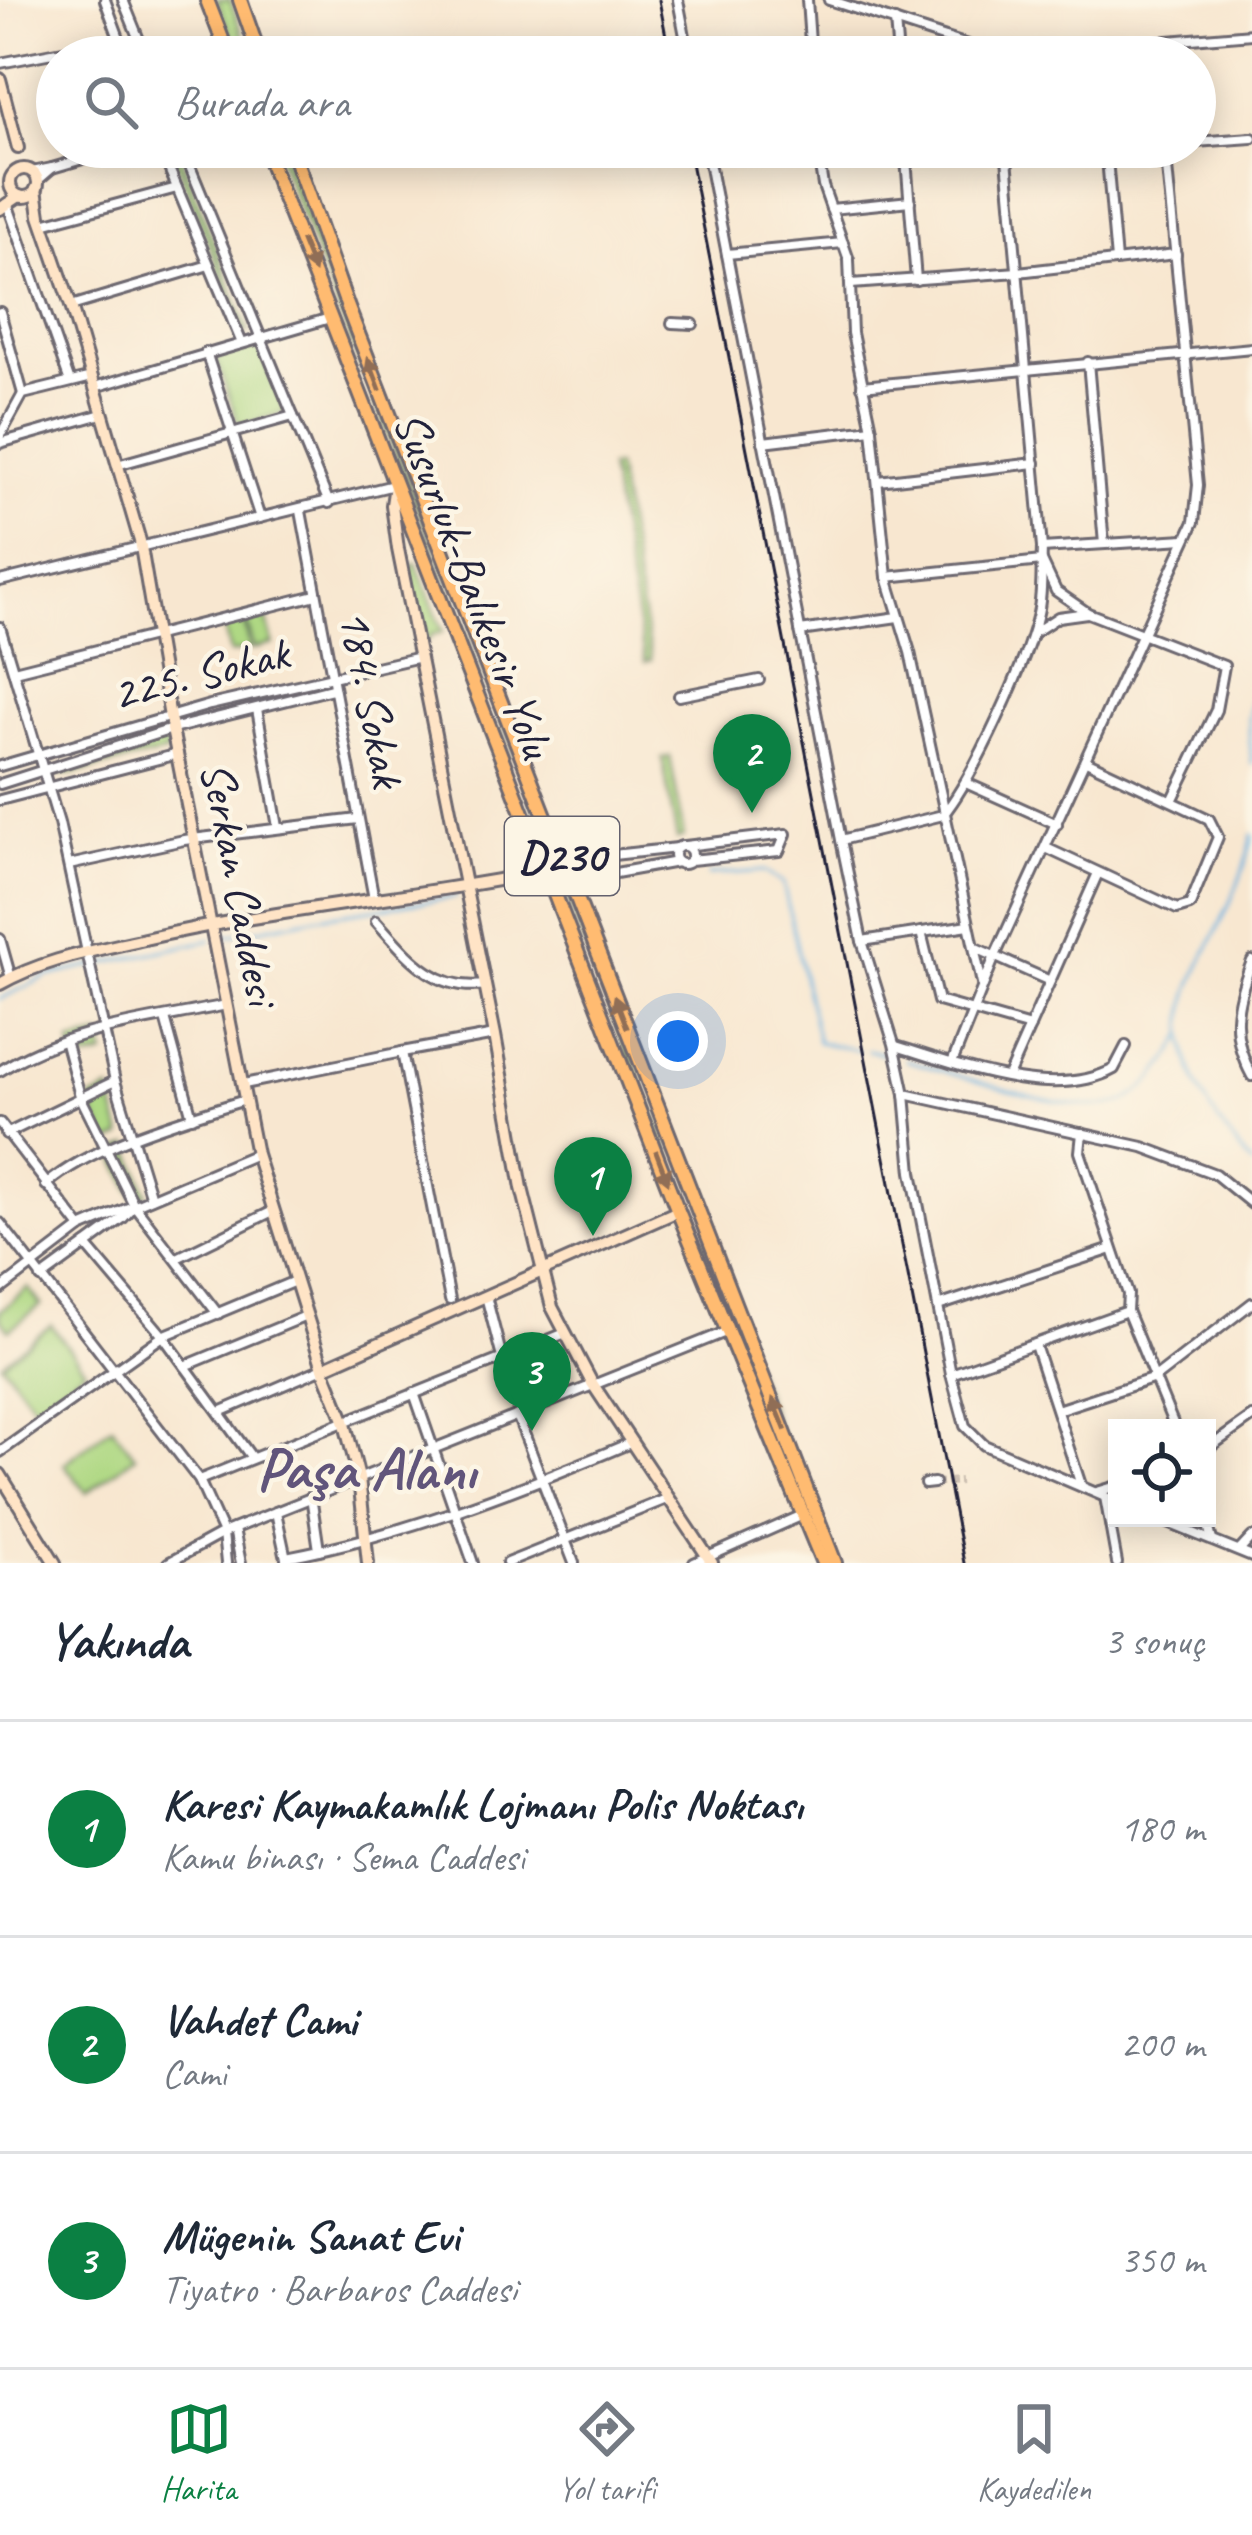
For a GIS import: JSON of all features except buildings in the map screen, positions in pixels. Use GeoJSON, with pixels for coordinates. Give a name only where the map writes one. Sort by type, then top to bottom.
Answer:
{"type":"FeatureCollection","features":[{"type":"Feature","properties":{"kind":"highway"},"geometry":{"type":"LineString","coordinates":[[207,2],[221,36]]}},
{"type":"Feature","properties":{"kind":"highway"},"geometry":{"type":"LineString","coordinates":[[242,4],[253,36]]}},
{"type":"Feature","properties":{"kind":"highway","name":"Susurluk-Balıkesir Yolu"},"geometry":{"type":"LineString","coordinates":[[272,168],[678,1210],[821,1563]]}},
{"type":"Feature","properties":{"kind":"highway","name":"Susurluk-Balıkesir Yolu"},"geometry":{"type":"LineString","coordinates":[[298,168],[348,308],[839,1563]]}},
{"type":"Feature","properties":{"kind":"main road","name":"Serkan Caddesi"},"geometry":{"type":"LineString","coordinates":[[0,79],[140,544],[256,1154],[323,1368],[344,1420],[359,1478],[368,1563]]}},
{"type":"Feature","properties":{"kind":"main road","name":"Serkan Caddesi"},"geometry":{"type":"LineString","coordinates":[[27,177],[11,188],[42,220]]}},
{"type":"Feature","properties":{"kind":"main road"},"geometry":{"type":"LineString","coordinates":[[2,203],[21,196],[27,177]]}},
{"type":"Feature","properties":{"kind":"main road"},"geometry":{"type":"LineString","coordinates":[[2,203],[27,177]]}},
{"type":"Feature","properties":{"kind":"main road"},"geometry":{"type":"LineString","coordinates":[[395,485],[394,526],[522,1188],[543,1272],[563,1334],[630,1443],[712,1560]]}},
{"type":"Feature","properties":{"kind":"main road"},"geometry":{"type":"LineString","coordinates":[[6,981],[92,962],[212,923],[547,872]]}},
{"type":"Feature","properties":{"kind":"main road"},"geometry":{"type":"LineString","coordinates":[[323,1368],[678,1210]]}},
{"type":"Feature","properties":{"kind":"main road"},"geometry":{"type":"LineString","coordinates":[[0,1474],[55,1563]]}},
{"type":"Feature","properties":{"kind":"street"},"geometry":{"type":"LineString","coordinates":[[105,0],[118,36]]}},
{"type":"Feature","properties":{"kind":"street"},"geometry":{"type":"LineString","coordinates":[[123,0],[138,36]]}},
{"type":"Feature","properties":{"kind":"street"},"geometry":{"type":"LineString","coordinates":[[678,0],[685,36]]}},
{"type":"Feature","properties":{"kind":"street"},"geometry":{"type":"LineString","coordinates":[[807,0],[810,36]]}},
{"type":"Feature","properties":{"kind":"street"},"geometry":{"type":"LineString","coordinates":[[829,0],[939,36]]}},
{"type":"Feature","properties":{"kind":"street"},"geometry":{"type":"LineString","coordinates":[[895,21],[896,36]]}},
{"type":"Feature","properties":{"kind":"street"},"geometry":{"type":"LineString","coordinates":[[1216,38],[1252,34]]}},
{"type":"Feature","properties":{"kind":"street"},"geometry":{"type":"LineString","coordinates":[[0,63],[36,58]]}},
{"type":"Feature","properties":{"kind":"street"},"geometry":{"type":"LineString","coordinates":[[1216,141],[1252,138]]}},
{"type":"Feature","properties":{"kind":"street"},"geometry":{"type":"LineString","coordinates":[[27,177],[52,168]]}},
{"type":"Feature","properties":{"kind":"street"},"geometry":{"type":"LineString","coordinates":[[169,168],[241,341]]}},
{"type":"Feature","properties":{"kind":"street"},"geometry":{"type":"LineString","coordinates":[[190,168],[329,503]]}},
{"type":"Feature","properties":{"kind":"street"},"geometry":{"type":"LineString","coordinates":[[710,168],[862,941],[895,1046],[912,1172],[964,1426],[984,1445],[1108,1498]]}},
{"type":"Feature","properties":{"kind":"street"},"geometry":{"type":"LineString","coordinates":[[821,168],[851,284],[852,333],[872,429],[887,577],[910,652],[982,986]]}},
{"type":"Feature","properties":{"kind":"street"},"geometry":{"type":"LineString","coordinates":[[907,168],[916,280]]}},
{"type":"Feature","properties":{"kind":"street"},"geometry":{"type":"LineString","coordinates":[[841,840],[943,814],[966,783],[1040,608],[1042,548],[1008,168]]}},
{"type":"Feature","properties":{"kind":"street"},"geometry":{"type":"LineString","coordinates":[[1108,168],[1116,261]]}},
{"type":"Feature","properties":{"kind":"street"},"geometry":{"type":"LineString","coordinates":[[952,1064],[995,956],[1194,522],[1198,485],[1168,168]]}},
{"type":"Feature","properties":{"kind":"street"},"geometry":{"type":"LineString","coordinates":[[42,220],[177,188]]}},
{"type":"Feature","properties":{"kind":"street"},"geometry":{"type":"LineString","coordinates":[[831,209],[910,201]]}},
{"type":"Feature","properties":{"kind":"street"},"geometry":{"type":"LineString","coordinates":[[2,203],[70,382]]}},
{"type":"Feature","properties":{"kind":"street"},"geometry":{"type":"LineString","coordinates":[[727,254],[843,243]]}},
{"type":"Feature","properties":{"kind":"street"},"geometry":{"type":"LineString","coordinates":[[851,284],[1176,254]]}},
{"type":"Feature","properties":{"kind":"street"},"geometry":{"type":"LineString","coordinates":[[71,306],[209,265]]}},
{"type":"Feature","properties":{"kind":"street"},"geometry":{"type":"LineString","coordinates":[[0,312],[22,394],[0,440]]}},
{"type":"Feature","properties":{"kind":"street"},"geometry":{"type":"LineString","coordinates":[[22,394],[70,382],[94,382],[332,317]]}},
{"type":"Feature","properties":{"kind":"street"},"geometry":{"type":"LineString","coordinates":[[672,323],[693,324]]}},
{"type":"Feature","properties":{"kind":"street"},"geometry":{"type":"LineString","coordinates":[[0,348],[7,337]]}},
{"type":"Feature","properties":{"kind":"street"},"geometry":{"type":"LineString","coordinates":[[862,386],[1252,348]]}},
{"type":"Feature","properties":{"kind":"street"},"geometry":{"type":"LineString","coordinates":[[206,352],[260,518]]}},
{"type":"Feature","properties":{"kind":"street"},"geometry":{"type":"LineString","coordinates":[[1088,362],[1104,544]]}},
{"type":"Feature","properties":{"kind":"street"},"geometry":{"type":"LineString","coordinates":[[0,440],[103,414]]}},
{"type":"Feature","properties":{"kind":"street"},"geometry":{"type":"LineString","coordinates":[[117,465],[293,416]]}},
{"type":"Feature","properties":{"kind":"street"},"geometry":{"type":"LineString","coordinates":[[764,442],[872,429]]}},
{"type":"Feature","properties":{"kind":"street"},"geometry":{"type":"LineString","coordinates":[[878,481],[1035,464]]}},
{"type":"Feature","properties":{"kind":"street"},"geometry":{"type":"LineString","coordinates":[[0,581],[395,485]]}},
{"type":"Feature","properties":{"kind":"street","name":"184. Sokak"},"geometry":{"type":"LineString","coordinates":[[301,511],[374,898]]}},
{"type":"Feature","properties":{"kind":"street"},"geometry":{"type":"LineString","coordinates":[[1042,548],[1186,539]]}},
{"type":"Feature","properties":{"kind":"street"},"geometry":{"type":"LineString","coordinates":[[887,577],[1042,562]]}},
{"type":"Feature","properties":{"kind":"street"},"geometry":{"type":"LineString","coordinates":[[1042,562],[1056,591],[1088,613],[1224,666],[1216,710],[1172,801]]}},
{"type":"Feature","properties":{"kind":"street"},"geometry":{"type":"LineString","coordinates":[[14,671],[316,595]]}},
{"type":"Feature","properties":{"kind":"street"},"geometry":{"type":"LineString","coordinates":[[1032,634],[1058,617],[1088,613]]}},
{"type":"Feature","properties":{"kind":"street"},"geometry":{"type":"LineString","coordinates":[[800,631],[898,617]]}},
{"type":"Feature","properties":{"kind":"street"},"geometry":{"type":"LineString","coordinates":[[0,627],[69,866],[115,1081],[151,1198]]}},
{"type":"Feature","properties":{"kind":"street","name":"225. Sokak"},"geometry":{"type":"LineString","coordinates":[[0,766],[170,715],[420,656]]}},
{"type":"Feature","properties":{"kind":"street"},"geometry":{"type":"LineString","coordinates":[[679,696],[759,680]]}},
{"type":"Feature","properties":{"kind":"street","name":"225. Sokak"},"geometry":{"type":"LineString","coordinates":[[0,784],[172,730],[332,689]]}},
{"type":"Feature","properties":{"kind":"street"},"geometry":{"type":"LineString","coordinates":[[257,709],[278,827]]}},
{"type":"Feature","properties":{"kind":"street"},"geometry":{"type":"LineString","coordinates":[[0,800],[178,754]]}},
{"type":"Feature","properties":{"kind":"street"},"geometry":{"type":"LineString","coordinates":[[1046,848],[1177,909],[1190,904],[1218,837],[1209,819],[1087,761]]}},
{"type":"Feature","properties":{"kind":"street"},"geometry":{"type":"LineString","coordinates":[[966,783],[1057,824]]}},
{"type":"Feature","properties":{"kind":"street"},"geometry":{"type":"LineString","coordinates":[[69,866],[196,838],[358,819]]}},
{"type":"Feature","properties":{"kind":"street"},"geometry":{"type":"LineString","coordinates":[[786,834],[779,851],[677,862],[571,881],[547,872],[613,855],[786,834]]}},
{"type":"Feature","properties":{"kind":"street"},"geometry":{"type":"LineString","coordinates":[[681,847],[692,852],[691,860]]}},
{"type":"Feature","properties":{"kind":"street"},"geometry":{"type":"LineString","coordinates":[[677,862],[681,847]]}},
{"type":"Feature","properties":{"kind":"street"},"geometry":{"type":"LineString","coordinates":[[1009,1075],[1098,873]]}},
{"type":"Feature","properties":{"kind":"street"},"geometry":{"type":"LineString","coordinates":[[376,921],[428,975],[446,982],[485,985]]}},
{"type":"Feature","properties":{"kind":"street"},"geometry":{"type":"LineString","coordinates":[[862,941],[969,925]]}},
{"type":"Feature","properties":{"kind":"street"},"geometry":{"type":"LineString","coordinates":[[921,932],[938,1000],[1030,1027]]}},
{"type":"Feature","properties":{"kind":"street"},"geometry":{"type":"LineString","coordinates":[[0,938],[6,981]]}},
{"type":"Feature","properties":{"kind":"street"},"geometry":{"type":"LineString","coordinates":[[975,947],[1050,981]]}},
{"type":"Feature","properties":{"kind":"street"},"geometry":{"type":"LineString","coordinates":[[1252,961],[1236,1023],[1238,1050],[1252,1076]]}},
{"type":"Feature","properties":{"kind":"street"},"geometry":{"type":"LineString","coordinates":[[0,1071],[34,1050],[64,1040],[226,1005]]}},
{"type":"Feature","properties":{"kind":"street"},"geometry":{"type":"LineString","coordinates":[[165,1018],[192,1117]]}},
{"type":"Feature","properties":{"kind":"street"},"geometry":{"type":"LineString","coordinates":[[244,1084],[495,1035]]}},
{"type":"Feature","properties":{"kind":"street"},"geometry":{"type":"LineString","coordinates":[[64,1040],[80,1096],[134,1205],[218,1314]]}},
{"type":"Feature","properties":{"kind":"street"},"geometry":{"type":"LineString","coordinates":[[895,1046],[1045,1084],[1102,1076],[1114,1069],[1126,1046]]}},
{"type":"Feature","properties":{"kind":"street"},"geometry":{"type":"LineString","coordinates":[[402,1052],[450,1300]]}},
{"type":"Feature","properties":{"kind":"street"},"geometry":{"type":"LineString","coordinates":[[4,1138],[115,1081]]}},
{"type":"Feature","properties":{"kind":"street"},"geometry":{"type":"LineString","coordinates":[[904,1094],[1143,1147],[1215,1174],[1252,1204]]}},
{"type":"Feature","properties":{"kind":"street"},"geometry":{"type":"LineString","coordinates":[[46,1185],[130,1140],[245,1100]]}},
{"type":"Feature","properties":{"kind":"street"},"geometry":{"type":"LineString","coordinates":[[0,1123],[4,1138],[81,1228]]}},
{"type":"Feature","properties":{"kind":"street"},"geometry":{"type":"LineString","coordinates":[[1082,1133],[1080,1152],[1128,1294],[1127,1311],[1171,1419]]}},
{"type":"Feature","properties":{"kind":"street"},"geometry":{"type":"LineString","coordinates":[[0,1290],[81,1228],[256,1154]]}},
{"type":"Feature","properties":{"kind":"street"},"geometry":{"type":"LineString","coordinates":[[41,1278],[134,1205]]}},
{"type":"Feature","properties":{"kind":"street"},"geometry":{"type":"LineString","coordinates":[[177,1258],[273,1211]]}},
{"type":"Feature","properties":{"kind":"street"},"geometry":{"type":"LineString","coordinates":[[0,1223],[199,1480],[223,1533],[226,1563]]}},
{"type":"Feature","properties":{"kind":"street"},"geometry":{"type":"LineString","coordinates":[[86,1245],[163,1336],[252,1458]]}},
{"type":"Feature","properties":{"kind":"street"},"geometry":{"type":"LineString","coordinates":[[938,1306],[1112,1249]]}},
{"type":"Feature","properties":{"kind":"street"},"geometry":{"type":"LineString","coordinates":[[0,1452],[163,1336],[295,1281]]}},
{"type":"Feature","properties":{"kind":"street"},"geometry":{"type":"LineString","coordinates":[[486,1296],[502,1358]]}},
{"type":"Feature","properties":{"kind":"street"},"geometry":{"type":"LineString","coordinates":[[1057,1410],[1154,1378],[1252,1303]]}},
{"type":"Feature","properties":{"kind":"street"},"geometry":{"type":"LineString","coordinates":[[951,1374],[1127,1311]]}},
{"type":"Feature","properties":{"kind":"street"},"geometry":{"type":"LineString","coordinates":[[185,1366],[306,1316]]}},
{"type":"Feature","properties":{"kind":"street"},"geometry":{"type":"LineString","coordinates":[[168,1563],[223,1533],[311,1496],[728,1331]]}},
{"type":"Feature","properties":{"kind":"street"},"geometry":{"type":"LineString","coordinates":[[199,1480],[563,1334]]}},
{"type":"Feature","properties":{"kind":"street"},"geometry":{"type":"LineString","coordinates":[[1035,1345],[1081,1487]]}},
{"type":"Feature","properties":{"kind":"street"},"geometry":{"type":"LineString","coordinates":[[220,1412],[323,1368]]}},
{"type":"Feature","properties":{"kind":"street"},"geometry":{"type":"LineString","coordinates":[[414,1394],[473,1563]]}},
{"type":"Feature","properties":{"kind":"street"},"geometry":{"type":"LineString","coordinates":[[517,1415],[574,1563]]}},
{"type":"Feature","properties":{"kind":"street"},"geometry":{"type":"LineString","coordinates":[[1216,1443],[1252,1417]]}},
{"type":"Feature","properties":{"kind":"street"},"geometry":{"type":"LineString","coordinates":[[276,1511],[286,1560],[455,1513],[630,1443]]}},
{"type":"Feature","properties":{"kind":"street"},"geometry":{"type":"LineString","coordinates":[[1100,1495],[1108,1491]]}},
{"type":"Feature","properties":{"kind":"street"},"geometry":{"type":"LineString","coordinates":[[1100,1495],[1117,1563]]}},
{"type":"Feature","properties":{"kind":"street"},"geometry":{"type":"LineString","coordinates":[[311,1496],[319,1550]]}},
{"type":"Feature","properties":{"kind":"street"},"geometry":{"type":"LineString","coordinates":[[512,1562],[668,1498]]}},
{"type":"Feature","properties":{"kind":"street"},"geometry":{"type":"LineString","coordinates":[[694,1563],[712,1560],[803,1515]]}},
{"type":"Feature","properties":{"kind":"street"},"geometry":{"type":"LineString","coordinates":[[1178,1527],[1252,1557]]}},
{"type":"Feature","properties":{"kind":"street"},"geometry":{"type":"LineString","coordinates":[[1209,1527],[1213,1541]]}},
{"type":"Feature","properties":{"kind":"street"},"geometry":{"type":"LineString","coordinates":[[234,1528],[241,1563]]}},
{"type":"Feature","properties":{"kind":"street"},"geometry":{"type":"LineString","coordinates":[[1239,1551],[1252,1537]]}},
{"type":"Feature","properties":{"kind":"street"},"geometry":{"type":"LineString","coordinates":[[185,1553],[190,1563]]}},
{"type":"Feature","properties":{"kind":"green space"},"geometry":{"type":"Polygon","coordinates":[[[217,0],[230,0],[243,36],[231,36],[217,0]]]}},
{"type":"Feature","properties":{"kind":"green space"},"geometry":{"type":"Polygon","coordinates":[[[178,168],[185,168],[249,332],[244,332],[178,168]]]}},
{"type":"Feature","properties":{"kind":"green space"},"geometry":{"type":"Polygon","coordinates":[[[282,168],[289,168],[554,857],[282,168]]]}},
{"type":"Feature","properties":{"kind":"green space"},"geometry":{"type":"Polygon","coordinates":[[[258,343],[286,412],[239,426],[215,357],[258,343]]]}},
{"type":"Feature","properties":{"kind":"green space"},"geometry":{"type":"Polygon","coordinates":[[[616,467],[651,660],[645,662],[609,468],[616,467]]]}},
{"type":"Feature","properties":{"kind":"green space"},"geometry":{"type":"Polygon","coordinates":[[[416,563],[443,632],[424,643],[408,569],[416,563]]]}},
{"type":"Feature","properties":{"kind":"green space"},"geometry":{"type":"Polygon","coordinates":[[[265,614],[273,644],[254,649],[246,619],[265,614]]]}},
{"type":"Feature","properties":{"kind":"green space"},"geometry":{"type":"Polygon","coordinates":[[[244,621],[250,649],[230,653],[224,626],[244,621]]]}},
{"type":"Feature","properties":{"kind":"green space"},"geometry":{"type":"Polygon","coordinates":[[[164,737],[167,752],[57,774],[57,769],[164,737]]]}},
{"type":"Feature","properties":{"kind":"green space"},"geometry":{"type":"Polygon","coordinates":[[[670,757],[684,837],[677,839],[662,758],[670,757]]]}},
{"type":"Feature","properties":{"kind":"green space"},"geometry":{"type":"Polygon","coordinates":[[[567,890],[808,1505],[828,1562],[594,971],[567,890]]]}},
{"type":"Feature","properties":{"kind":"green space"},"geometry":{"type":"Polygon","coordinates":[[[101,1036],[105,1055],[75,1062],[71,1043],[101,1036]]]}},
{"type":"Feature","properties":{"kind":"green space"},"geometry":{"type":"Polygon","coordinates":[[[110,1090],[122,1137],[109,1143],[88,1101],[110,1090]]]}},
{"type":"Feature","properties":{"kind":"green space"},"geometry":{"type":"Polygon","coordinates":[[[129,1145],[147,1194],[135,1199],[113,1153],[129,1145]]]}},
{"type":"Feature","properties":{"kind":"green space"},"geometry":{"type":"Polygon","coordinates":[[[28,1288],[41,1305],[9,1330],[0,1311],[28,1288]]]}},
{"type":"Feature","properties":{"kind":"green space"},"geometry":{"type":"Polygon","coordinates":[[[51,1325],[85,1369],[35,1407],[2,1363],[51,1325]]]}},
{"type":"Feature","properties":{"kind":"green space"},"geometry":{"type":"Polygon","coordinates":[[[112,1426],[135,1456],[87,1493],[64,1464],[112,1426]]]}},
{"type":"Feature","properties":{"kind":"waterway"},"geometry":{"type":"LineString","coordinates":[[1252,700],[1248,718],[1252,764]]}},
{"type":"Feature","properties":{"kind":"waterway"},"geometry":{"type":"LineString","coordinates":[[1252,835],[1240,880],[1190,990],[1185,1015],[1185,1039],[1197,1084],[1252,1165]]}},
{"type":"Feature","properties":{"kind":"waterway"},"geometry":{"type":"LineString","coordinates":[[709,875],[764,871],[783,883],[818,1042],[858,1050]]}},
{"type":"Feature","properties":{"kind":"waterway"},"geometry":{"type":"LineString","coordinates":[[220,937],[456,897]]}},
{"type":"Feature","properties":{"kind":"waterway"},"geometry":{"type":"LineString","coordinates":[[0,999],[48,976],[211,940]]}},
{"type":"Feature","properties":{"kind":"waterway"},"geometry":{"type":"LineString","coordinates":[[906,1060],[1048,1100],[1103,1106],[1123,1102],[1142,1090],[1184,1034]]}},
{"type":"Feature","properties":{"kind":"waterway"},"geometry":{"type":"LineString","coordinates":[[868,1050],[889,1055]]}},
{"type":"Feature","properties":{"kind":"tunnel"},"geometry":{"type":"LineString","coordinates":[[934,1483],[960,1481]]}},
{"type":"Feature","properties":{"kind":"railway"},"geometry":{"type":"LineString","coordinates":[[659,0],[666,36]]}},
{"type":"Feature","properties":{"kind":"railway"},"geometry":{"type":"LineString","coordinates":[[692,168],[964,1563]]}},
{"type":"Feature","properties":{"kind":"place","name":"Vahdet Cami"},"geometry":{"type":"Point","coordinates":[752,813]}},
{"type":"Feature","properties":{"kind":"place","name":"Karesi Kaymakamlık Lojmanı Polis Noktası"},"geometry":{"type":"Point","coordinates":[593,1236]}},
{"type":"Feature","properties":{"kind":"place","name":"Mügenin Sanat Evi"},"geometry":{"type":"Point","coordinates":[532,1431]}},
{"type":"Feature","properties":{"kind":"district","name":"Paşa Alanı"},"geometry":{"type":"Point","coordinates":[366,1469]}}]}
